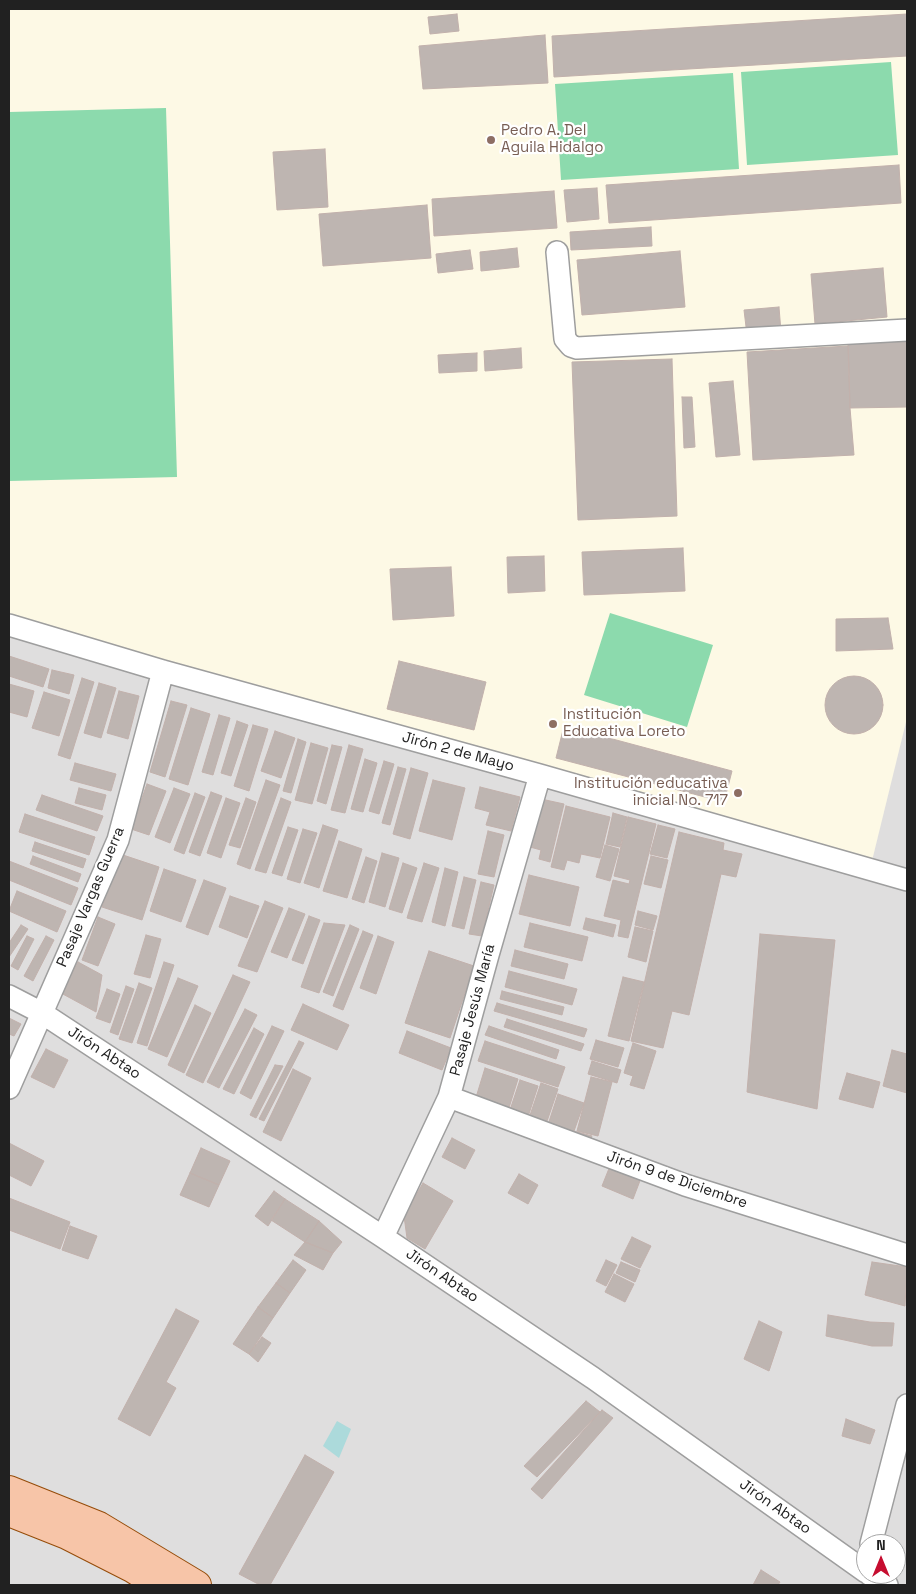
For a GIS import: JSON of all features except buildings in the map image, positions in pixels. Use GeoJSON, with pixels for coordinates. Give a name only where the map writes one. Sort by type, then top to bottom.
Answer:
{"type":"FeatureCollection","features":[{"type":"Feature","properties":{"kind":"main road"},"geometry":{"type":"LineString","coordinates":[[9,1490],[99,1526],[197,1585]]}},
{"type":"Feature","properties":{"kind":"main road"},"geometry":{"type":"LineString","coordinates":[[9,1512],[67,1536],[132,1568],[159,1585]]}},
{"type":"Feature","properties":{"kind":"street"},"geometry":{"type":"LineString","coordinates":[[557,252],[565,339],[571,346],[577,348],[907,330]]}},
{"type":"Feature","properties":{"kind":"street","name":"Jirón 2 de Mayo"},"geometry":{"type":"LineString","coordinates":[[9,625],[163,671],[540,775],[907,880]]}},
{"type":"Feature","properties":{"kind":"street","name":"Pasaje Vargas Guerra"},"geometry":{"type":"LineString","coordinates":[[9,1088],[118,840],[163,671]]}},
{"type":"Feature","properties":{"kind":"street","name":"Pasaje Jesús María"},"geometry":{"type":"LineString","coordinates":[[383,1237],[449,1096],[540,775]]}},
{"type":"Feature","properties":{"kind":"street","name":"Jirón Abtao"},"geometry":{"type":"LineString","coordinates":[[9,996],[42,1013],[383,1237],[593,1378],[856,1567]]}},
{"type":"Feature","properties":{"kind":"street","name":"Jirón 9 de Diciembre"},"geometry":{"type":"LineString","coordinates":[[449,1096],[685,1185],[907,1255]]}},
{"type":"Feature","properties":{"kind":"street"},"geometry":{"type":"LineString","coordinates":[[874,1534],[907,1405]]}},
{"type":"Feature","properties":{"kind":"shaded area"},"geometry":{"type":"Polygon","coordinates":[[[9,9],[907,9],[907,1585],[9,1585],[9,9]]]}},
{"type":"Feature","properties":{"kind":"shaded area"},"geometry":{"type":"Polygon","coordinates":[[[9,9],[907,9],[907,718],[870,869],[9,625],[9,9]]]}},
{"type":"Feature","properties":{"kind":"green space"},"geometry":{"type":"Polygon","coordinates":[[[891,62],[898,155],[747,165],[741,72],[891,62]]]}},
{"type":"Feature","properties":{"kind":"green space"},"geometry":{"type":"Polygon","coordinates":[[[733,73],[739,169],[561,180],[555,84],[733,73]]]}},
{"type":"Feature","properties":{"kind":"green space"},"geometry":{"type":"Polygon","coordinates":[[[166,108],[177,477],[9,481],[9,112],[166,108]]]}},
{"type":"Feature","properties":{"kind":"green space"},"geometry":{"type":"Polygon","coordinates":[[[610,613],[713,645],[687,727],[584,695],[610,613]]]}},
{"type":"Feature","properties":{"kind":"water"},"geometry":{"type":"Polygon","coordinates":[[[337,1421],[351,1429],[339,1458],[323,1446],[337,1421]]]}},
{"type":"Feature","properties":{"kind":"place","name":"Pedro A. Del Aguila Hidalgo"},"geometry":{"type":"Point","coordinates":[491,140]}},
{"type":"Feature","properties":{"kind":"place","name":"Institución Educativa Loreto"},"geometry":{"type":"Point","coordinates":[553,724]}},
{"type":"Feature","properties":{"kind":"place","name":"Institución educativa inicial No. 717"},"geometry":{"type":"Point","coordinates":[738,793]}}]}
